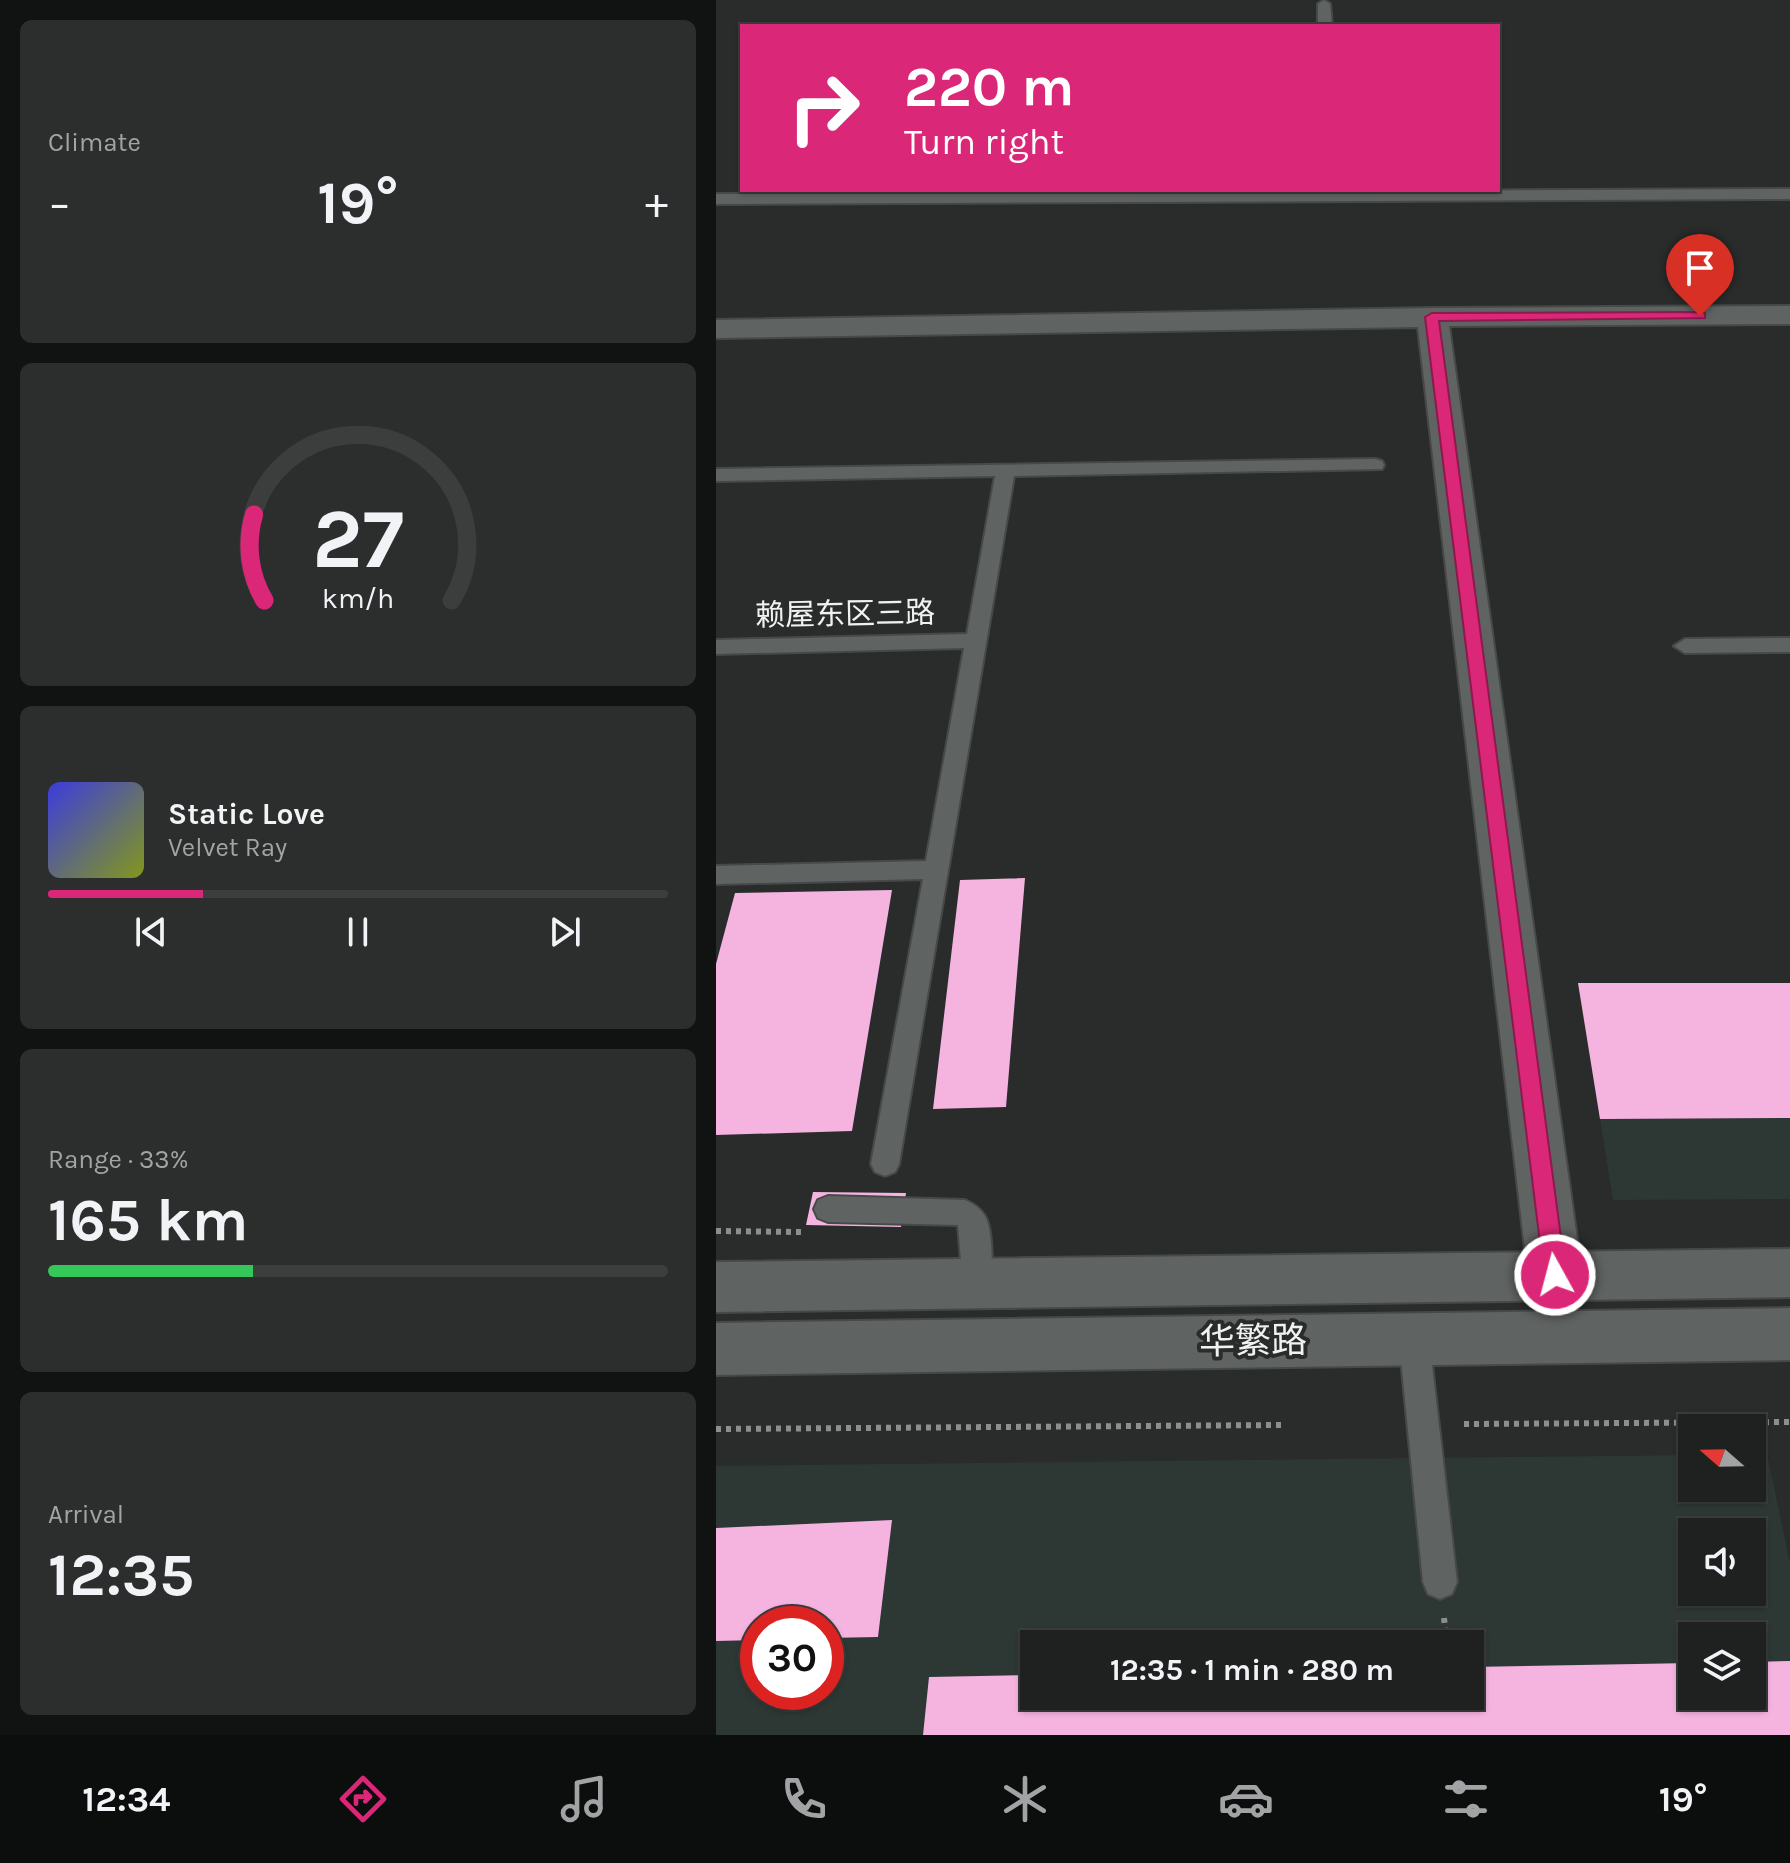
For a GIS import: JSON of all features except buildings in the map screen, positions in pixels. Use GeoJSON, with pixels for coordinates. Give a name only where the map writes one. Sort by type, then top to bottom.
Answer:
{"type":"FeatureCollection","features":[{"type":"Feature","properties":{"kind":"street"},"geometry":{"type":"LineString","coordinates":[[716,329],[1432,317],[1790,315]]}},
{"type":"Feature","properties":{"kind":"street"},"geometry":{"type":"LineString","coordinates":[[1432,317],[1555,1275]]}},
{"type":"Feature","properties":{"kind":"street","name":"华繁路"},"geometry":{"type":"LineString","coordinates":[[716,1287],[1790,1273]]}},
{"type":"Feature","properties":{"kind":"street","name":"华繁路"},"geometry":{"type":"LineString","coordinates":[[716,1349],[1790,1334]]}},
{"type":"Feature","properties":{"kind":"lane"},"geometry":{"type":"LineString","coordinates":[[1324,4],[1325,24]]}},
{"type":"Feature","properties":{"kind":"lane"},"geometry":{"type":"LineString","coordinates":[[716,199],[1336,193],[1790,194]]}},
{"type":"Feature","properties":{"kind":"lane"},"geometry":{"type":"LineString","coordinates":[[716,475],[1375,465]]}},
{"type":"Feature","properties":{"kind":"lane"},"geometry":{"type":"LineString","coordinates":[[885,1164],[1006,470]]}},
{"type":"Feature","properties":{"kind":"lane","name":"赖屋东区三路"},"geometry":{"type":"LineString","coordinates":[[716,647],[976,641]]}},
{"type":"Feature","properties":{"kind":"lane"},"geometry":{"type":"LineString","coordinates":[[1685,646],[1790,645]]}},
{"type":"Feature","properties":{"kind":"lane"},"geometry":{"type":"LineString","coordinates":[[716,875],[937,870]]}},
{"type":"Feature","properties":{"kind":"lane"},"geometry":{"type":"LineString","coordinates":[[828,1209],[965,1213],[974,1223],[978,1284]]}},
{"type":"Feature","properties":{"kind":"lane"},"geometry":{"type":"LineString","coordinates":[[1414,1339],[1440,1582]]}},
{"type":"Feature","properties":{"kind":"path"},"geometry":{"type":"LineString","coordinates":[[1464,1424],[1790,1422]]}},
{"type":"Feature","properties":{"kind":"path"},"geometry":{"type":"LineString","coordinates":[[716,1429],[1281,1425]]}},
{"type":"Feature","properties":{"kind":"shaded area"},"geometry":{"type":"Polygon","coordinates":[[[1578,983],[1790,983],[1790,1199],[1613,1200],[1578,983]]]}},
{"type":"Feature","properties":{"kind":"shaded area"},"geometry":{"type":"Polygon","coordinates":[[[1767,1454],[1790,1563],[1790,1735],[716,1735],[716,1466],[1678,1455],[1678,1502],[1766,1502],[1767,1454]]]}},
{"type":"Feature","properties":{"kind":"route"},"geometry":{"type":"LineString","coordinates":[[1555,1275],[1432,317],[1700,316]]}}]}
